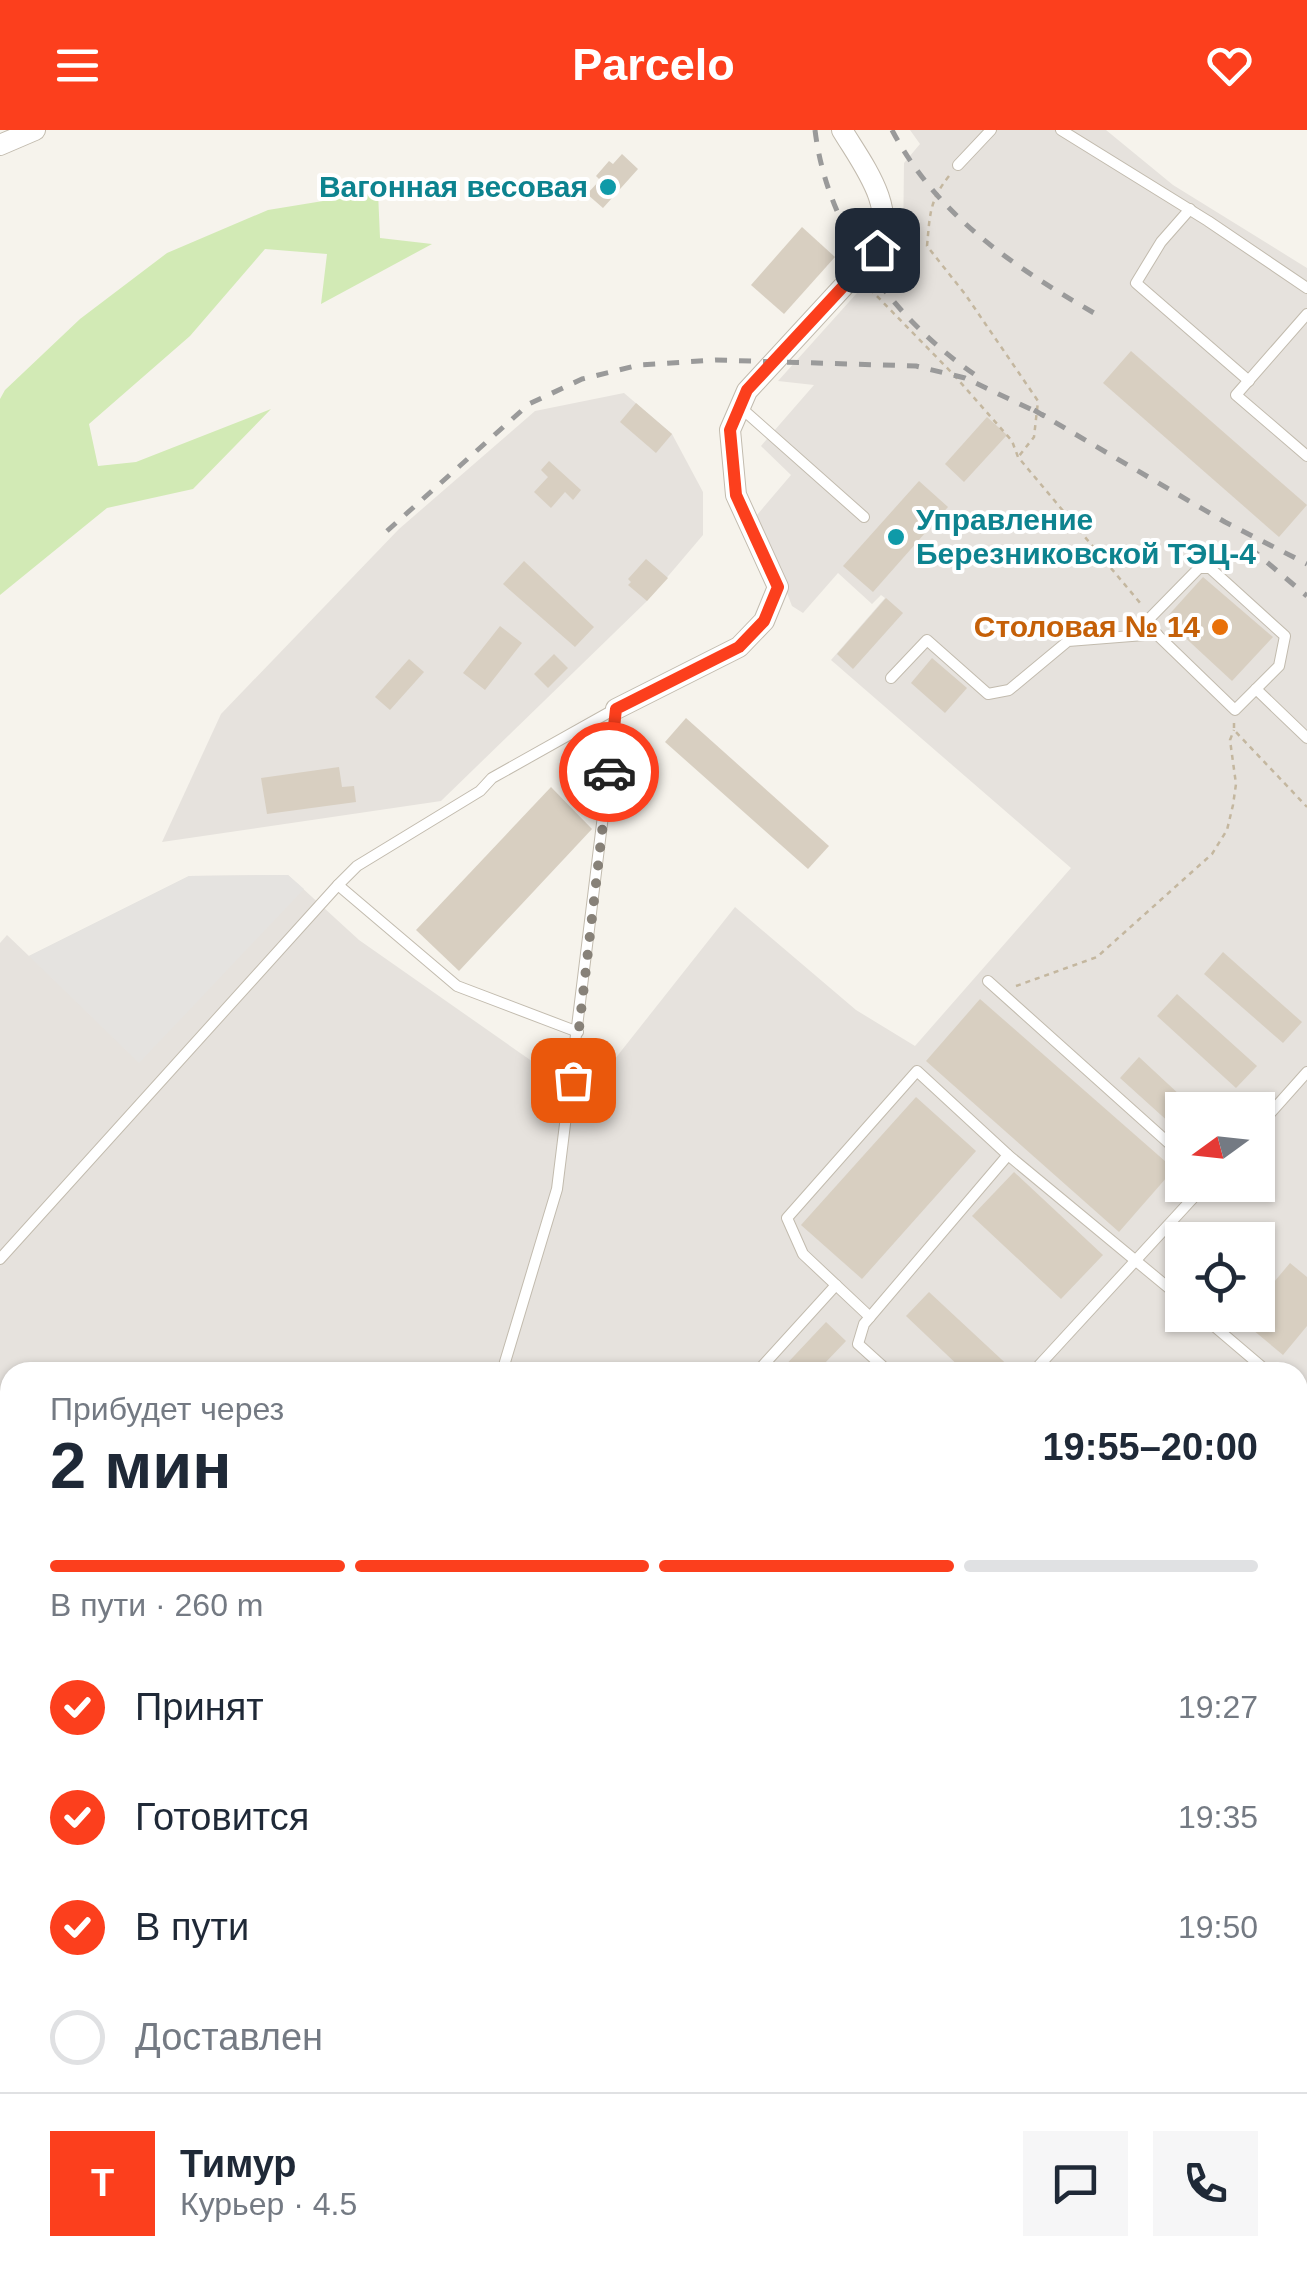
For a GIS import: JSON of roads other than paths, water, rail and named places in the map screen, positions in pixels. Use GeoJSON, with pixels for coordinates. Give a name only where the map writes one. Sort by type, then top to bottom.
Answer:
{"type":"FeatureCollection","features":[{"type":"Feature","properties":{"kind":"street"},"geometry":{"type":"LineString","coordinates":[[0,145],[34,130]]}},
{"type":"Feature","properties":{"kind":"street"},"geometry":{"type":"LineString","coordinates":[[616,709],[739,647],[764,621],[778,587],[736,495],[730,430],[747,390],[883,239],[884,214],[868,173],[842,130]]}},
{"type":"Feature","properties":{"kind":"lane"},"geometry":{"type":"LineString","coordinates":[[958,164],[991,130]]}},
{"type":"Feature","properties":{"kind":"lane"},"geometry":{"type":"LineString","coordinates":[[1061,130],[1307,288]]}},
{"type":"Feature","properties":{"kind":"lane"},"geometry":{"type":"LineString","coordinates":[[1190,210],[1161,242],[1136,283],[1248,381]]}},
{"type":"Feature","properties":{"kind":"lane"},"geometry":{"type":"LineString","coordinates":[[1307,314],[1236,396],[1307,456]]}},
{"type":"Feature","properties":{"kind":"lane"},"geometry":{"type":"LineString","coordinates":[[740,408],[864,518]]}},
{"type":"Feature","properties":{"kind":"lane"},"geometry":{"type":"LineString","coordinates":[[1199,568],[1210,568],[1285,636],[1279,666],[1235,710],[1156,634],[1145,623],[1199,568]]}},
{"type":"Feature","properties":{"kind":"lane"},"geometry":{"type":"LineString","coordinates":[[891,678],[927,640],[988,694],[1009,690],[1068,641],[1156,634]]}},
{"type":"Feature","properties":{"kind":"lane"},"geometry":{"type":"LineString","coordinates":[[1256,689],[1307,738]]}},
{"type":"Feature","properties":{"kind":"lane"},"geometry":{"type":"LineString","coordinates":[[0,1259],[357,866],[480,791],[492,778],[616,709]]}},
{"type":"Feature","properties":{"kind":"lane"},"geometry":{"type":"LineString","coordinates":[[505,1362],[557,1190],[616,709]]}},
{"type":"Feature","properties":{"kind":"lane"},"geometry":{"type":"LineString","coordinates":[[338,885],[456,986],[578,1032]]}},
{"type":"Feature","properties":{"kind":"lane"},"geometry":{"type":"LineString","coordinates":[[988,981],[1165,1140]]}},
{"type":"Feature","properties":{"kind":"lane"},"geometry":{"type":"LineString","coordinates":[[870,1316],[803,1254],[787,1218],[916,1070],[1008,1155],[1165,1285]]}},
{"type":"Feature","properties":{"kind":"lane"},"geometry":{"type":"LineString","coordinates":[[1275,1108],[1307,1072]]}},
{"type":"Feature","properties":{"kind":"lane"},"geometry":{"type":"LineString","coordinates":[[878,1362],[858,1344],[864,1324],[1008,1155]]}},
{"type":"Feature","properties":{"kind":"lane"},"geometry":{"type":"LineString","coordinates":[[1042,1362],[1189,1202]]}},
{"type":"Feature","properties":{"kind":"lane"},"geometry":{"type":"LineString","coordinates":[[766,1362],[836,1284]]}},
{"type":"Feature","properties":{"kind":"lane"},"geometry":{"type":"LineString","coordinates":[[1221,1332],[1256,1362]]}},
{"type":"Feature","properties":{"kind":"railway"},"geometry":{"type":"LineString","coordinates":[[815,130],[834,202],[869,268],[917,326],[974,374]]}},
{"type":"Feature","properties":{"kind":"railway"},"geometry":{"type":"LineString","coordinates":[[892,130],[910,161],[954,213],[1006,257],[1094,313]]}},
{"type":"Feature","properties":{"kind":"railway"},"geometry":{"type":"LineString","coordinates":[[387,531],[529,404],[582,379],[639,365],[716,360],[916,366],[965,378],[1045,416]]}},
{"type":"Feature","properties":{"kind":"railway"},"geometry":{"type":"LineString","coordinates":[[1034,410],[1225,522],[1307,564]]}},
{"type":"Feature","properties":{"kind":"railway"},"geometry":{"type":"LineString","coordinates":[[1249,547],[1307,596]]}},
{"type":"Feature","properties":{"kind":"place","name":"Вагонная весовая"},"geometry":{"type":"Point","coordinates":[608,187]}},
{"type":"Feature","properties":{"kind":"place","name":"Управление Березниковской ТЭЦ-4"},"geometry":{"type":"Point","coordinates":[896,537]}},
{"type":"Feature","properties":{"kind":"place","name":"Cтоловая № 14"},"geometry":{"type":"Point","coordinates":[1220,627]}}]}
